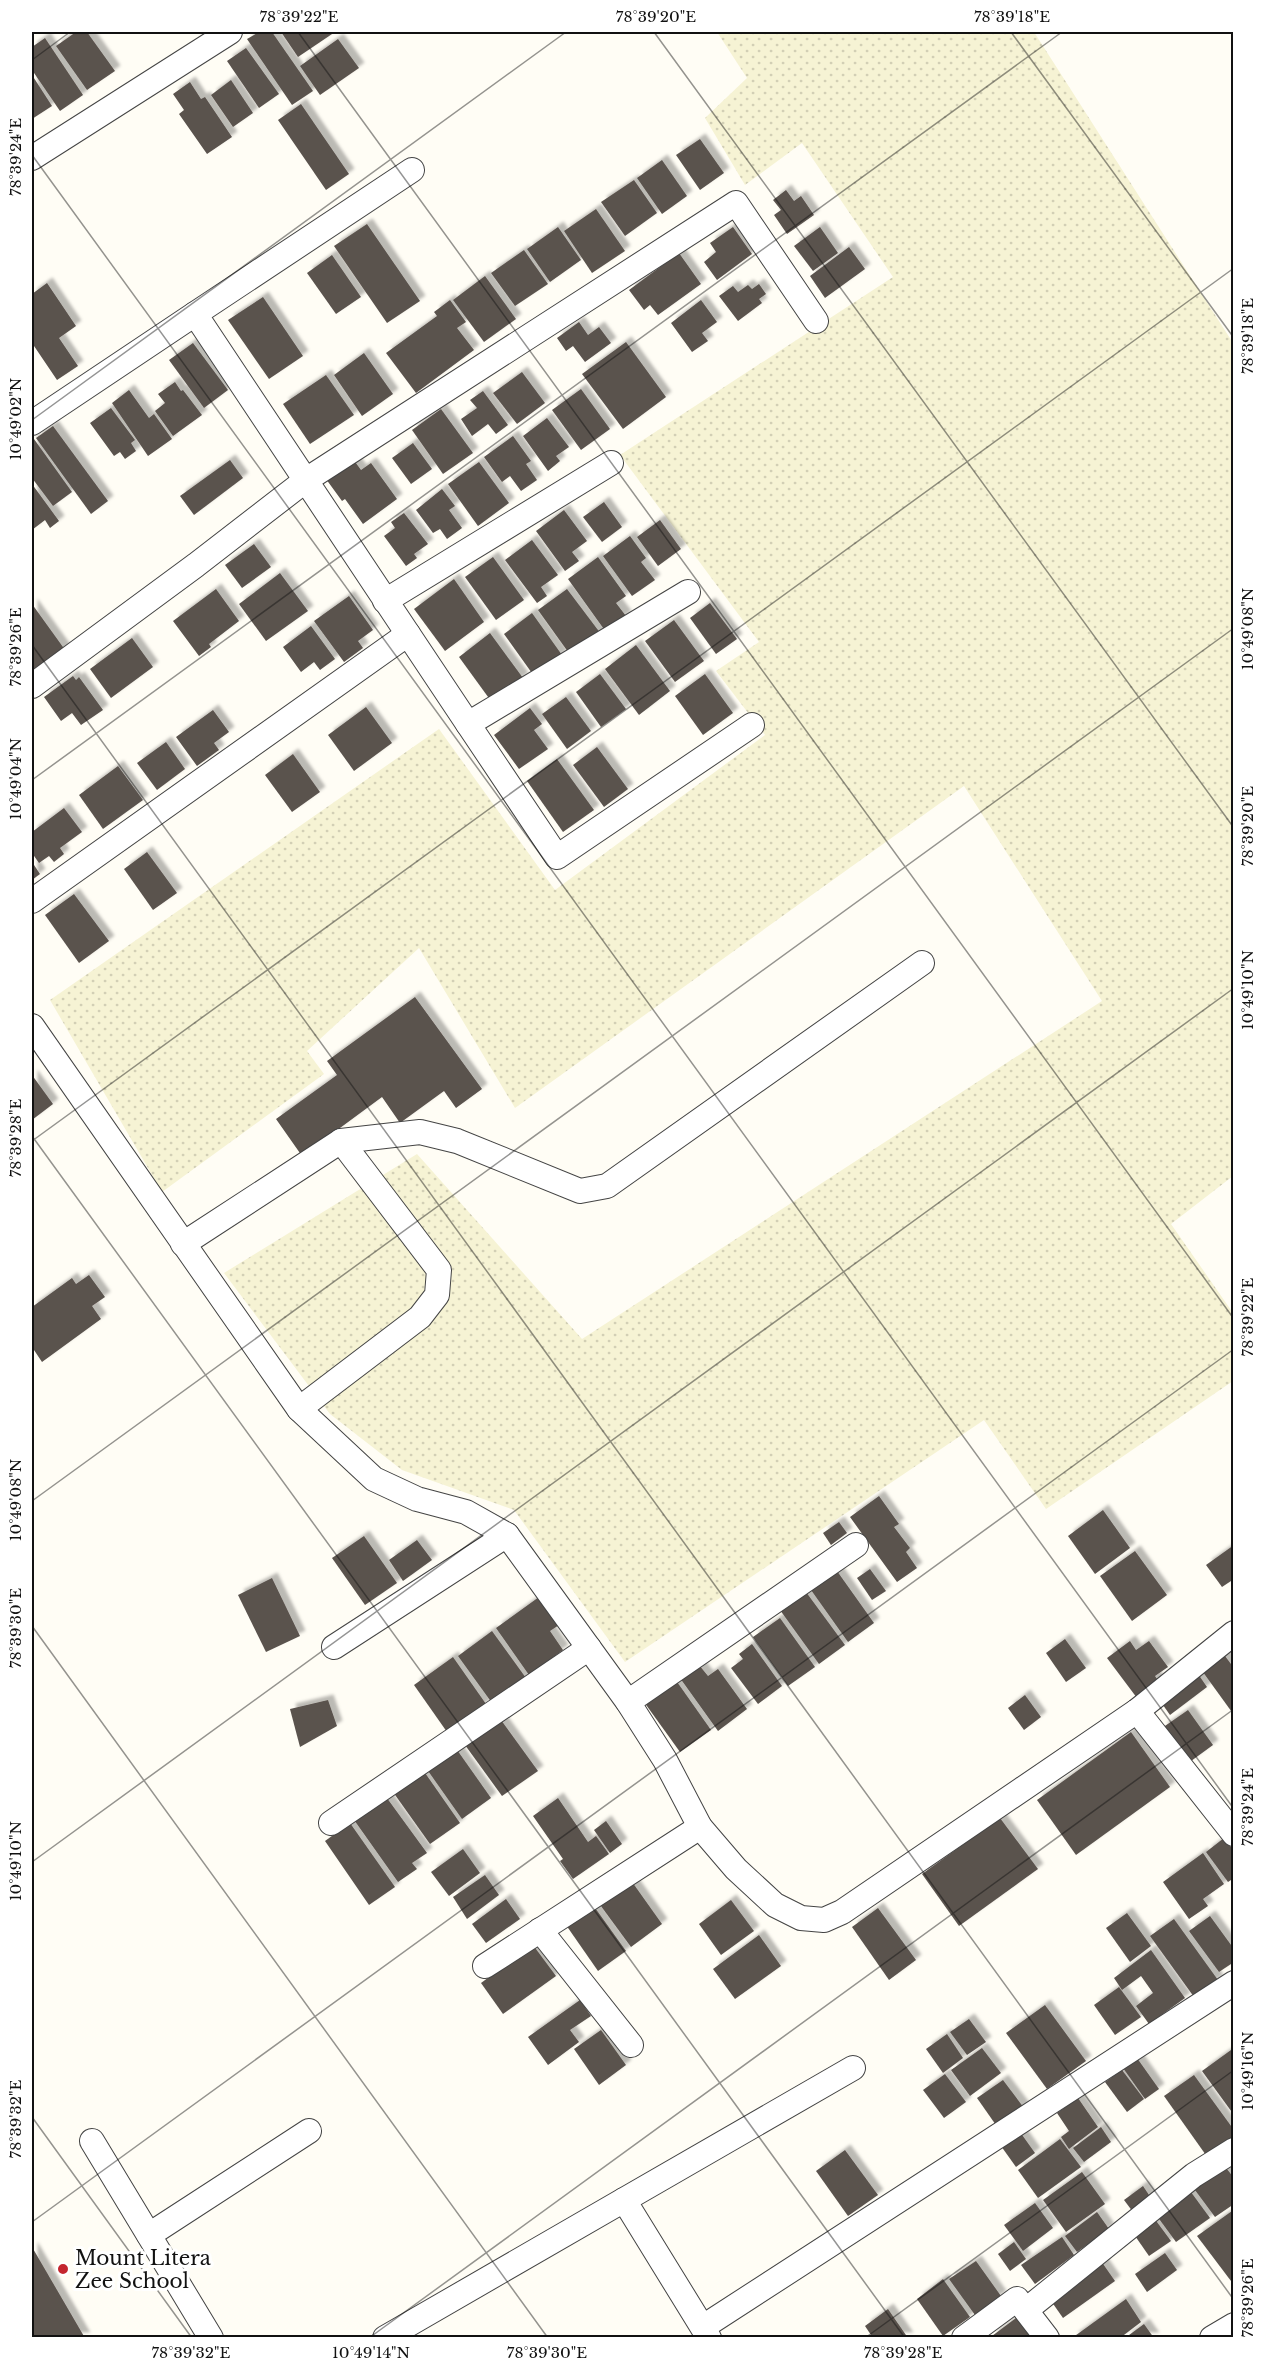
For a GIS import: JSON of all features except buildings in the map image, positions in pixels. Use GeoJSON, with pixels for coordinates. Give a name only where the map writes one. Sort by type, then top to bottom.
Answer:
{"type":"FeatureCollection","features":[{"type":"Feature","properties":{"kind":"street"},"geometry":{"type":"LineString","coordinates":[[32,158],[230,32]]}},
{"type":"Feature","properties":{"kind":"street"},"geometry":{"type":"LineString","coordinates":[[32,423],[411,170]]}},
{"type":"Feature","properties":{"kind":"street"},"geometry":{"type":"LineString","coordinates":[[32,686],[196,565],[306,480],[736,203],[816,321]]}},
{"type":"Feature","properties":{"kind":"street"},"geometry":{"type":"LineString","coordinates":[[195,314],[557,857],[752,725]]}},
{"type":"Feature","properties":{"kind":"street"},"geometry":{"type":"LineString","coordinates":[[385,601],[610,463]]}},
{"type":"Feature","properties":{"kind":"street"},"geometry":{"type":"LineString","coordinates":[[468,724],[688,592]]}},
{"type":"Feature","properties":{"kind":"street"},"geometry":{"type":"LineString","coordinates":[[32,901],[408,634]]}},
{"type":"Feature","properties":{"kind":"street"},"geometry":{"type":"LineString","coordinates":[[183,1244],[341,1141],[420,1132],[457,1141],[580,1191],[607,1186],[922,963]]}},
{"type":"Feature","properties":{"kind":"street"},"geometry":{"type":"LineString","coordinates":[[33,1030],[299,1409],[374,1479],[417,1498],[466,1512],[507,1535],[628,1702],[665,1760],[700,1827],[736,1869],[775,1905],[801,1918],[824,1920],[842,1912],[1137,1711],[1233,1633]]}},
{"type":"Feature","properties":{"kind":"street"},"geometry":{"type":"LineString","coordinates":[[299,1409],[420,1317],[437,1296],[439,1270],[341,1141]]}},
{"type":"Feature","properties":{"kind":"street"},"geometry":{"type":"LineString","coordinates":[[334,1647],[507,1535]]}},
{"type":"Feature","properties":{"kind":"street"},"geometry":{"type":"LineString","coordinates":[[628,1702],[856,1545]]}},
{"type":"Feature","properties":{"kind":"street"},"geometry":{"type":"LineString","coordinates":[[331,1823],[588,1648]]}},
{"type":"Feature","properties":{"kind":"street"},"geometry":{"type":"LineString","coordinates":[[1137,1711],[1233,1834]]}},
{"type":"Feature","properties":{"kind":"street"},"geometry":{"type":"LineString","coordinates":[[485,1966],[700,1827]]}},
{"type":"Feature","properties":{"kind":"street"},"geometry":{"type":"LineString","coordinates":[[540,1930],[630,2045]]}},
{"type":"Feature","properties":{"kind":"street"},"geometry":{"type":"LineString","coordinates":[[624,2200],[706,2332],[1233,1983]]}},
{"type":"Feature","properties":{"kind":"street"},"geometry":{"type":"LineString","coordinates":[[385,2337],[853,2068]]}},
{"type":"Feature","properties":{"kind":"street"},"geometry":{"type":"LineString","coordinates":[[149,2235],[309,2131]]}},
{"type":"Feature","properties":{"kind":"street"},"geometry":{"type":"LineString","coordinates":[[92,2141],[211,2337]]}},
{"type":"Feature","properties":{"kind":"street"},"geometry":{"type":"LineString","coordinates":[[1026,2310],[1194,2175],[1233,2150]]}},
{"type":"Feature","properties":{"kind":"street"},"geometry":{"type":"LineString","coordinates":[[964,2337],[1017,2300],[1047,2337]]}},
{"type":"Feature","properties":{"kind":"street"},"geometry":{"type":"LineString","coordinates":[[1212,2337],[1233,2325]]}},
{"type":"Feature","properties":{"kind":"shaded area"},"geometry":{"type":"Polygon","coordinates":[[[717,32],[1034,32],[1233,343],[1233,1176],[1171,1224],[1233,1313],[1233,1381],[1046,1509],[984,1420],[625,1662],[514,1510],[402,1470],[330,1414],[224,1273],[417,1154],[582,1339],[1102,1001],[964,786],[515,1108],[419,948],[307,1051],[324,1074],[162,1192],[50,1000],[439,729],[555,890],[765,735],[716,671],[759,642],[620,455],[893,277],[802,143],[745,185],[705,118],[747,78],[717,32]]]}},
{"type":"Feature","properties":{"kind":"place","name":"Mount Litera Zee School"},"geometry":{"type":"Point","coordinates":[63,2269]}}]}
